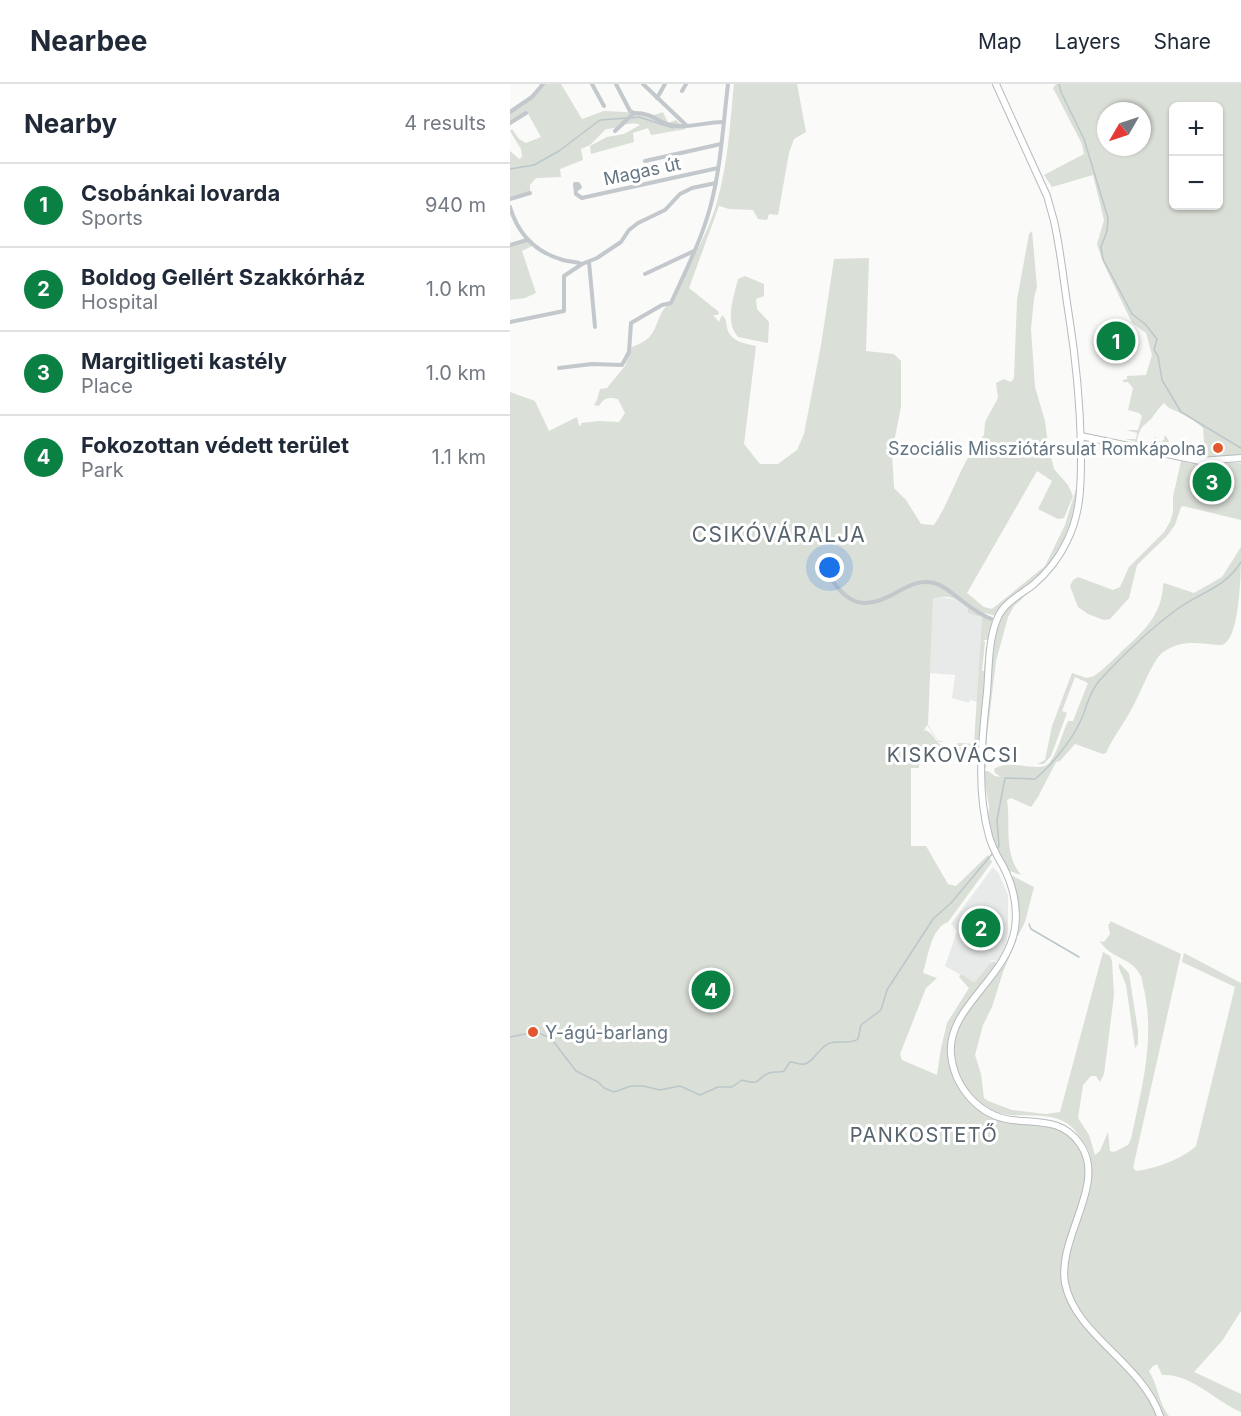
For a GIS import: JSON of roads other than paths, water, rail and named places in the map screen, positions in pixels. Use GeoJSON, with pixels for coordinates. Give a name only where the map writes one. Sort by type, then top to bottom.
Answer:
{"type":"FeatureCollection","features":[{"type":"Feature","properties":{"kind":"main road"},"geometry":{"type":"LineString","coordinates":[[996,84],[1047,196],[1054,221],[1078,378],[1081,491],[1077,515],[1068,539],[1049,569],[1005,608],[996,621],[980,771],[988,833],[1013,890],[1014,930],[1009,950],[999,969],[966,1009],[957,1025],[951,1042],[952,1059],[962,1087],[979,1106],[989,1113],[1006,1119],[1050,1122],[1059,1125],[1074,1136],[1082,1146],[1088,1159],[1089,1175],[1066,1252],[1064,1273],[1067,1289],[1079,1316],[1143,1383],[1160,1416]]}},
{"type":"Feature","properties":{"kind":"main road"},"geometry":{"type":"LineString","coordinates":[[1081,436],[1200,461],[1241,458]]}},
{"type":"Feature","properties":{"kind":"street"},"geometry":{"type":"LineString","coordinates":[[510,112],[532,97],[543,84]]}},
{"type":"Feature","properties":{"kind":"street"},"geometry":{"type":"LineString","coordinates":[[592,84],[604,106]]}},
{"type":"Feature","properties":{"kind":"street"},"geometry":{"type":"LineString","coordinates":[[616,84],[630,111],[647,113],[668,125],[689,126],[723,122]]}},
{"type":"Feature","properties":{"kind":"street"},"geometry":{"type":"LineString","coordinates":[[644,84],[689,126]]}},
{"type":"Feature","properties":{"kind":"street"},"geometry":{"type":"LineString","coordinates":[[657,98],[665,84]]}},
{"type":"Feature","properties":{"kind":"street"},"geometry":{"type":"LineString","coordinates":[[682,91],[686,84]]}},
{"type":"Feature","properties":{"kind":"street"},"geometry":{"type":"LineString","coordinates":[[559,368],[592,364],[622,365],[629,352],[631,323],[662,305],[671,303],[704,229],[716,183],[728,84]]}},
{"type":"Feature","properties":{"kind":"street"},"geometry":{"type":"LineString","coordinates":[[615,130],[634,112]]}},
{"type":"Feature","properties":{"kind":"street"},"geometry":{"type":"LineString","coordinates":[[510,123],[526,113]]}},
{"type":"Feature","properties":{"kind":"street"},"geometry":{"type":"LineString","coordinates":[[645,161],[721,144]]}},
{"type":"Feature","properties":{"kind":"street","name":"Magas út"},"geometry":{"type":"LineString","coordinates":[[576,190],[578,196],[586,197],[718,168]]}},
{"type":"Feature","properties":{"kind":"street"},"geometry":{"type":"LineString","coordinates":[[510,322],[564,311],[564,276],[621,242],[629,230],[665,210],[680,194],[692,188],[716,183]]}},
{"type":"Feature","properties":{"kind":"street"},"geometry":{"type":"LineString","coordinates":[[510,199],[530,193]]}},
{"type":"Feature","properties":{"kind":"street"},"geometry":{"type":"LineString","coordinates":[[510,207],[517,226],[527,240],[550,255],[582,264]]}},
{"type":"Feature","properties":{"kind":"street"},"geometry":{"type":"LineString","coordinates":[[510,245],[527,240]]}},
{"type":"Feature","properties":{"kind":"street"},"geometry":{"type":"LineString","coordinates":[[645,274],[694,251]]}},
{"type":"Feature","properties":{"kind":"street"},"geometry":{"type":"LineString","coordinates":[[589,262],[595,327]]}},
{"type":"Feature","properties":{"kind":"street"},"geometry":{"type":"LineString","coordinates":[[822,565],[841,593],[851,601],[866,603],[880,601],[911,584],[930,582],[942,586],[979,613],[996,621]]}},
{"type":"Feature","properties":{"kind":"waterway"},"geometry":{"type":"LineString","coordinates":[[1059,84],[1084,139],[1108,218],[1107,231],[1101,247],[1103,259],[1132,314],[1145,324],[1157,339],[1154,350],[1158,356],[1162,380],[1181,412],[1241,448]]}},
{"type":"Feature","properties":{"kind":"waterway"},"geometry":{"type":"LineString","coordinates":[[632,118],[639,117],[673,128]]}},
{"type":"Feature","properties":{"kind":"waterway"},"geometry":{"type":"LineString","coordinates":[[510,169],[534,165],[559,151],[600,120],[627,118]]}},
{"type":"Feature","properties":{"kind":"waterway"},"geometry":{"type":"LineString","coordinates":[[996,850],[999,846],[997,820],[1005,778],[1035,779],[1041,774],[1072,737],[1092,691],[1099,681],[1156,626],[1176,610],[1227,578],[1241,562]]}},
{"type":"Feature","properties":{"kind":"waterway"},"geometry":{"type":"LineString","coordinates":[[510,1037],[536,1032],[548,1037],[576,1071],[614,1092],[631,1086],[660,1090],[680,1086],[700,1095],[718,1087],[732,1087],[742,1080],[756,1082],[769,1073],[784,1071],[790,1062],[808,1063],[830,1043],[851,1042],[858,1039],[861,1025],[881,1010],[887,990],[933,919],[951,903],[992,854]]}},
{"type":"Feature","properties":{"kind":"waterway"},"geometry":{"type":"LineString","coordinates":[[1029,924],[1031,929],[1079,957]]}},
{"type":"Feature","properties":{"kind":"place","name":"Csobánkai lovarda"},"geometry":{"type":"Point","coordinates":[1116,341]}},
{"type":"Feature","properties":{"kind":"place","name":"Szociális Missziótársulat Romkápolna"},"geometry":{"type":"Point","coordinates":[1218,448]}},
{"type":"Feature","properties":{"kind":"place","name":"Margitligeti kastély"},"geometry":{"type":"Point","coordinates":[1212,482]}},
{"type":"Feature","properties":{"kind":"place","name":"Boldog Gellért Szakkórház"},"geometry":{"type":"Point","coordinates":[981,928]}},
{"type":"Feature","properties":{"kind":"place","name":"Fokozottan védett terület"},"geometry":{"type":"Point","coordinates":[711,990]}},
{"type":"Feature","properties":{"kind":"place","name":"Y-ágú-barlang"},"geometry":{"type":"Point","coordinates":[533,1032]}},
{"type":"Feature","properties":{"kind":"district","name":"CSIKÓVÁRALJA"},"geometry":{"type":"Point","coordinates":[779,534]}},
{"type":"Feature","properties":{"kind":"district","name":"KISKOVÁCSI"},"geometry":{"type":"Point","coordinates":[953,755]}},
{"type":"Feature","properties":{"kind":"district","name":"PANKOSTETŐ"},"geometry":{"type":"Point","coordinates":[924,1135]}}]}
